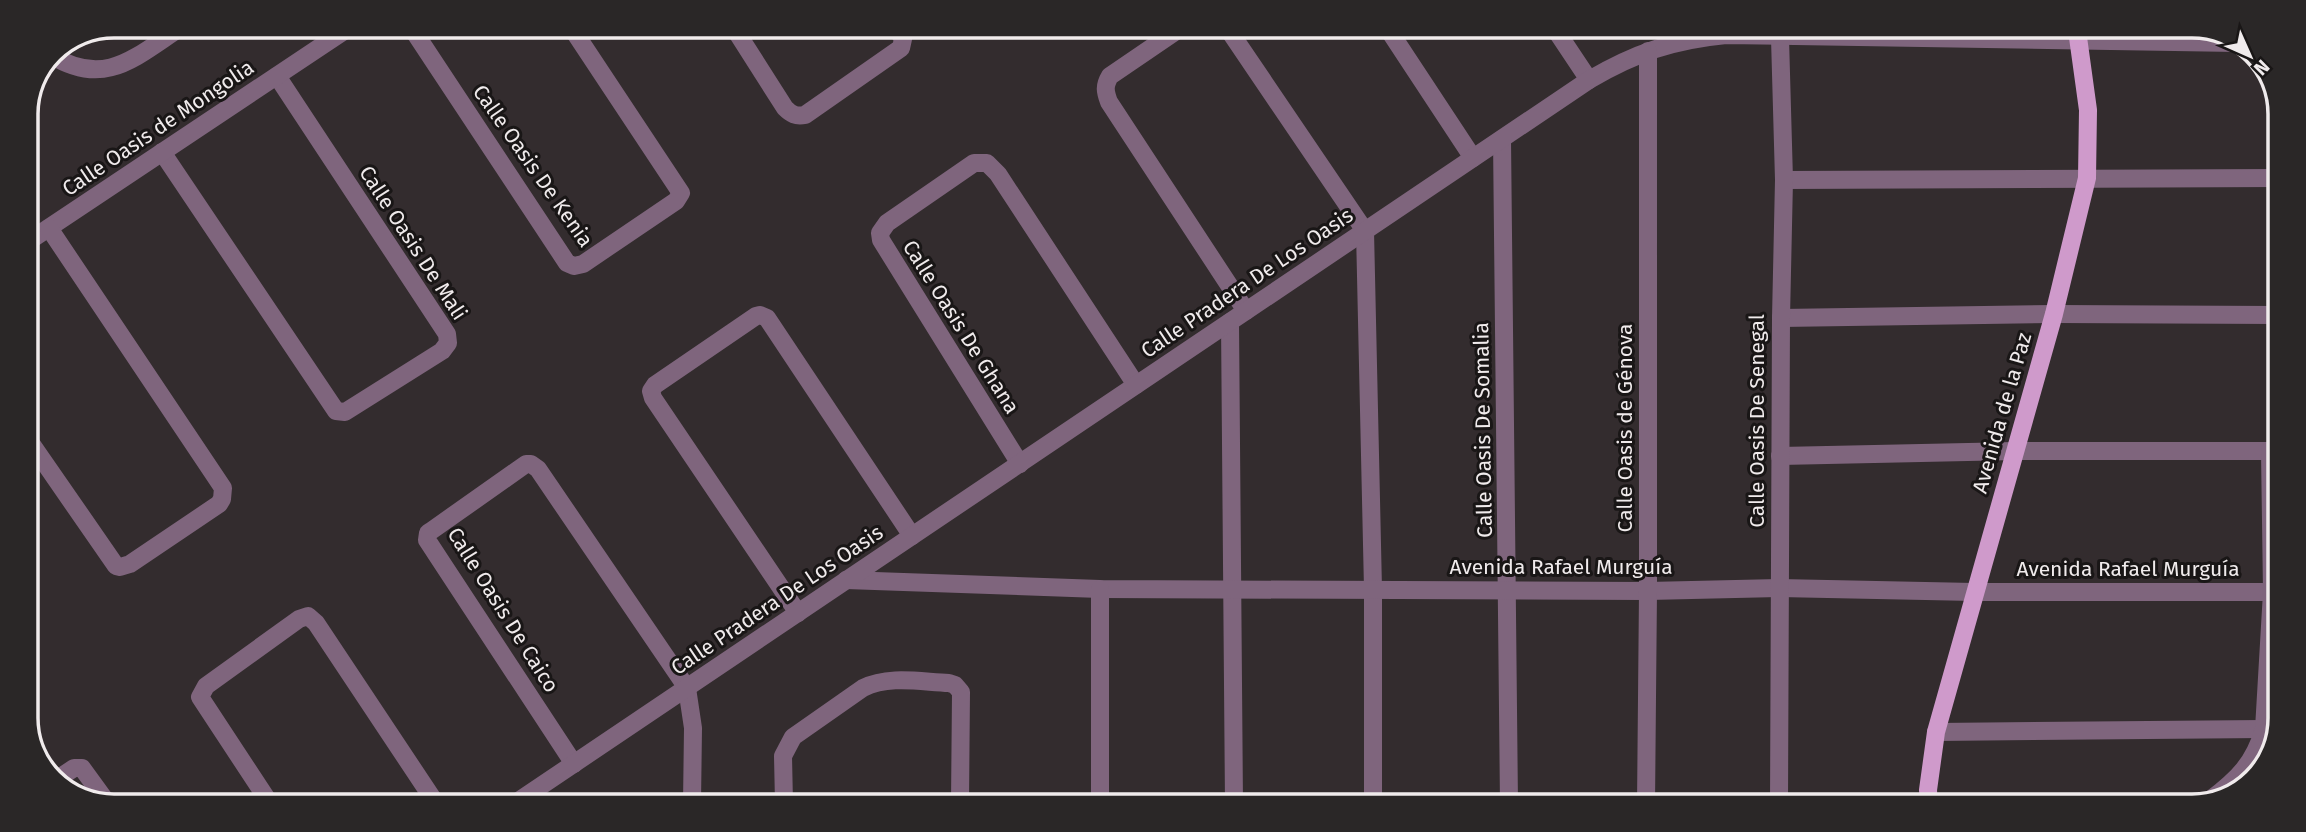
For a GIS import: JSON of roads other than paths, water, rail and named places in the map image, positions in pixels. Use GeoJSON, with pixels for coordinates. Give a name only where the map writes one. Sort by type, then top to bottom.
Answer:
{"type":"FeatureCollection","features":[{"type":"Feature","properties":{"kind":"main road","name":"Avenida de la Paz"},"geometry":{"type":"LineString","coordinates":[[1928,794],[1936,732],[2054,314],[2087,178],[2088,110],[2078,38]]}},
{"type":"Feature","properties":{"kind":"street"},"geometry":{"type":"LineString","coordinates":[[62,60],[90,71],[103,70],[128,60],[164,38]]}},
{"type":"Feature","properties":{"kind":"street","name":"Calle Oasis de Mongolia"},"geometry":{"type":"LineString","coordinates":[[38,235],[334,38]]}},
{"type":"Feature","properties":{"kind":"street","name":"Calle Oasis De Kenia"},"geometry":{"type":"LineString","coordinates":[[418,38],[567,263],[575,266],[583,264],[676,201],[681,193],[578,38]]}},
{"type":"Feature","properties":{"kind":"street"},"geometry":{"type":"LineString","coordinates":[[740,38],[785,108],[800,116],[901,48],[902,38]]}},
{"type":"Feature","properties":{"kind":"street"},"geometry":{"type":"LineString","coordinates":[[1166,38],[1110,76],[1105,84],[1105,92],[1246,311]]}},
{"type":"Feature","properties":{"kind":"street"},"geometry":{"type":"LineString","coordinates":[[1234,38],[1365,231],[1373,589],[1373,794]]}},
{"type":"Feature","properties":{"kind":"street"},"geometry":{"type":"LineString","coordinates":[[1394,38],[1473,158]]}},
{"type":"Feature","properties":{"kind":"street"},"geometry":{"type":"LineString","coordinates":[[1561,38],[1589,80]]}},
{"type":"Feature","properties":{"kind":"street","name":"Calle Pradera De Los Oasis"},"geometry":{"type":"LineString","coordinates":[[529,794],[1589,80],[1618,63],[1648,51],[1694,38]]}},
{"type":"Feature","properties":{"kind":"street","name":"Calle Oasis De Senegal"},"geometry":{"type":"LineString","coordinates":[[1779,794],[1784,180],[1781,38]]}},
{"type":"Feature","properties":{"kind":"street"},"geometry":{"type":"LineString","coordinates":[[2123,38],[2212,42]]}},
{"type":"Feature","properties":{"kind":"street","name":"Calle Oasis de Génova"},"geometry":{"type":"LineString","coordinates":[[1646,794],[1648,51]]}},
{"type":"Feature","properties":{"kind":"street","name":"Calle Oasis De Mali"},"geometry":{"type":"LineString","coordinates":[[162,152],[336,411],[345,412],[442,351],[448,343],[447,334],[277,76]]}},
{"type":"Feature","properties":{"kind":"street","name":"Calle Oasis De Somalia"},"geometry":{"type":"LineString","coordinates":[[1502,139],[1509,794]]}},
{"type":"Feature","properties":{"kind":"street","name":"Calle Oasis De Ghana"},"geometry":{"type":"LineString","coordinates":[[1020,464],[884,248],[880,233],[887,223],[974,163],[988,163],[998,174],[1136,385]]}},
{"type":"Feature","properties":{"kind":"street"},"geometry":{"type":"LineString","coordinates":[[1784,180],[2267,178]]}},
{"type":"Feature","properties":{"kind":"street"},"geometry":{"type":"LineString","coordinates":[[39,454],[116,566],[120,567],[130,564],[222,499],[223,488],[49,228]]}},
{"type":"Feature","properties":{"kind":"street"},"geometry":{"type":"LineString","coordinates":[[1781,318],[2054,314],[2267,315]]}},
{"type":"Feature","properties":{"kind":"street"},"geometry":{"type":"LineString","coordinates":[[798,613],[653,398],[651,391],[655,385],[756,316],[767,318],[912,537]]}},
{"type":"Feature","properties":{"kind":"street"},"geometry":{"type":"LineString","coordinates":[[1230,322],[1234,794]]}},
{"type":"Feature","properties":{"kind":"street"},"geometry":{"type":"LineString","coordinates":[[1780,456],[2015,451],[2268,451]]}},
{"type":"Feature","properties":{"kind":"street","name":"Calle Oasis De Caico"},"geometry":{"type":"LineString","coordinates":[[574,764],[427,540],[428,533],[522,466],[531,464],[538,469],[687,688]]}},
{"type":"Feature","properties":{"kind":"street","name":"Avenida Rafael Murguía"},"geometry":{"type":"LineString","coordinates":[[846,580],[1100,589],[1648,591],[1779,588],[1974,592],[2268,592]]}},
{"type":"Feature","properties":{"kind":"street"},"geometry":{"type":"LineString","coordinates":[[1100,589],[1100,794]]}},
{"type":"Feature","properties":{"kind":"street"},"geometry":{"type":"LineString","coordinates":[[264,794],[200,696],[206,686],[299,619],[308,616],[316,623],[430,794]]}},
{"type":"Feature","properties":{"kind":"street"},"geometry":{"type":"LineString","coordinates":[[2237,778],[2258,750],[2264,729],[2268,675]]}},
{"type":"Feature","properties":{"kind":"street"},"geometry":{"type":"LineString","coordinates":[[784,794],[783,757],[793,737],[863,688],[876,681],[887,680],[950,683],[961,692],[960,794]]}},
{"type":"Feature","properties":{"kind":"street"},"geometry":{"type":"LineString","coordinates":[[687,688],[693,728],[692,794]]}},
{"type":"Feature","properties":{"kind":"street"},"geometry":{"type":"LineString","coordinates":[[1936,732],[2264,729]]}},
{"type":"Feature","properties":{"kind":"street"},"geometry":{"type":"LineString","coordinates":[[65,774],[74,768],[82,768],[99,792]]}}]}
